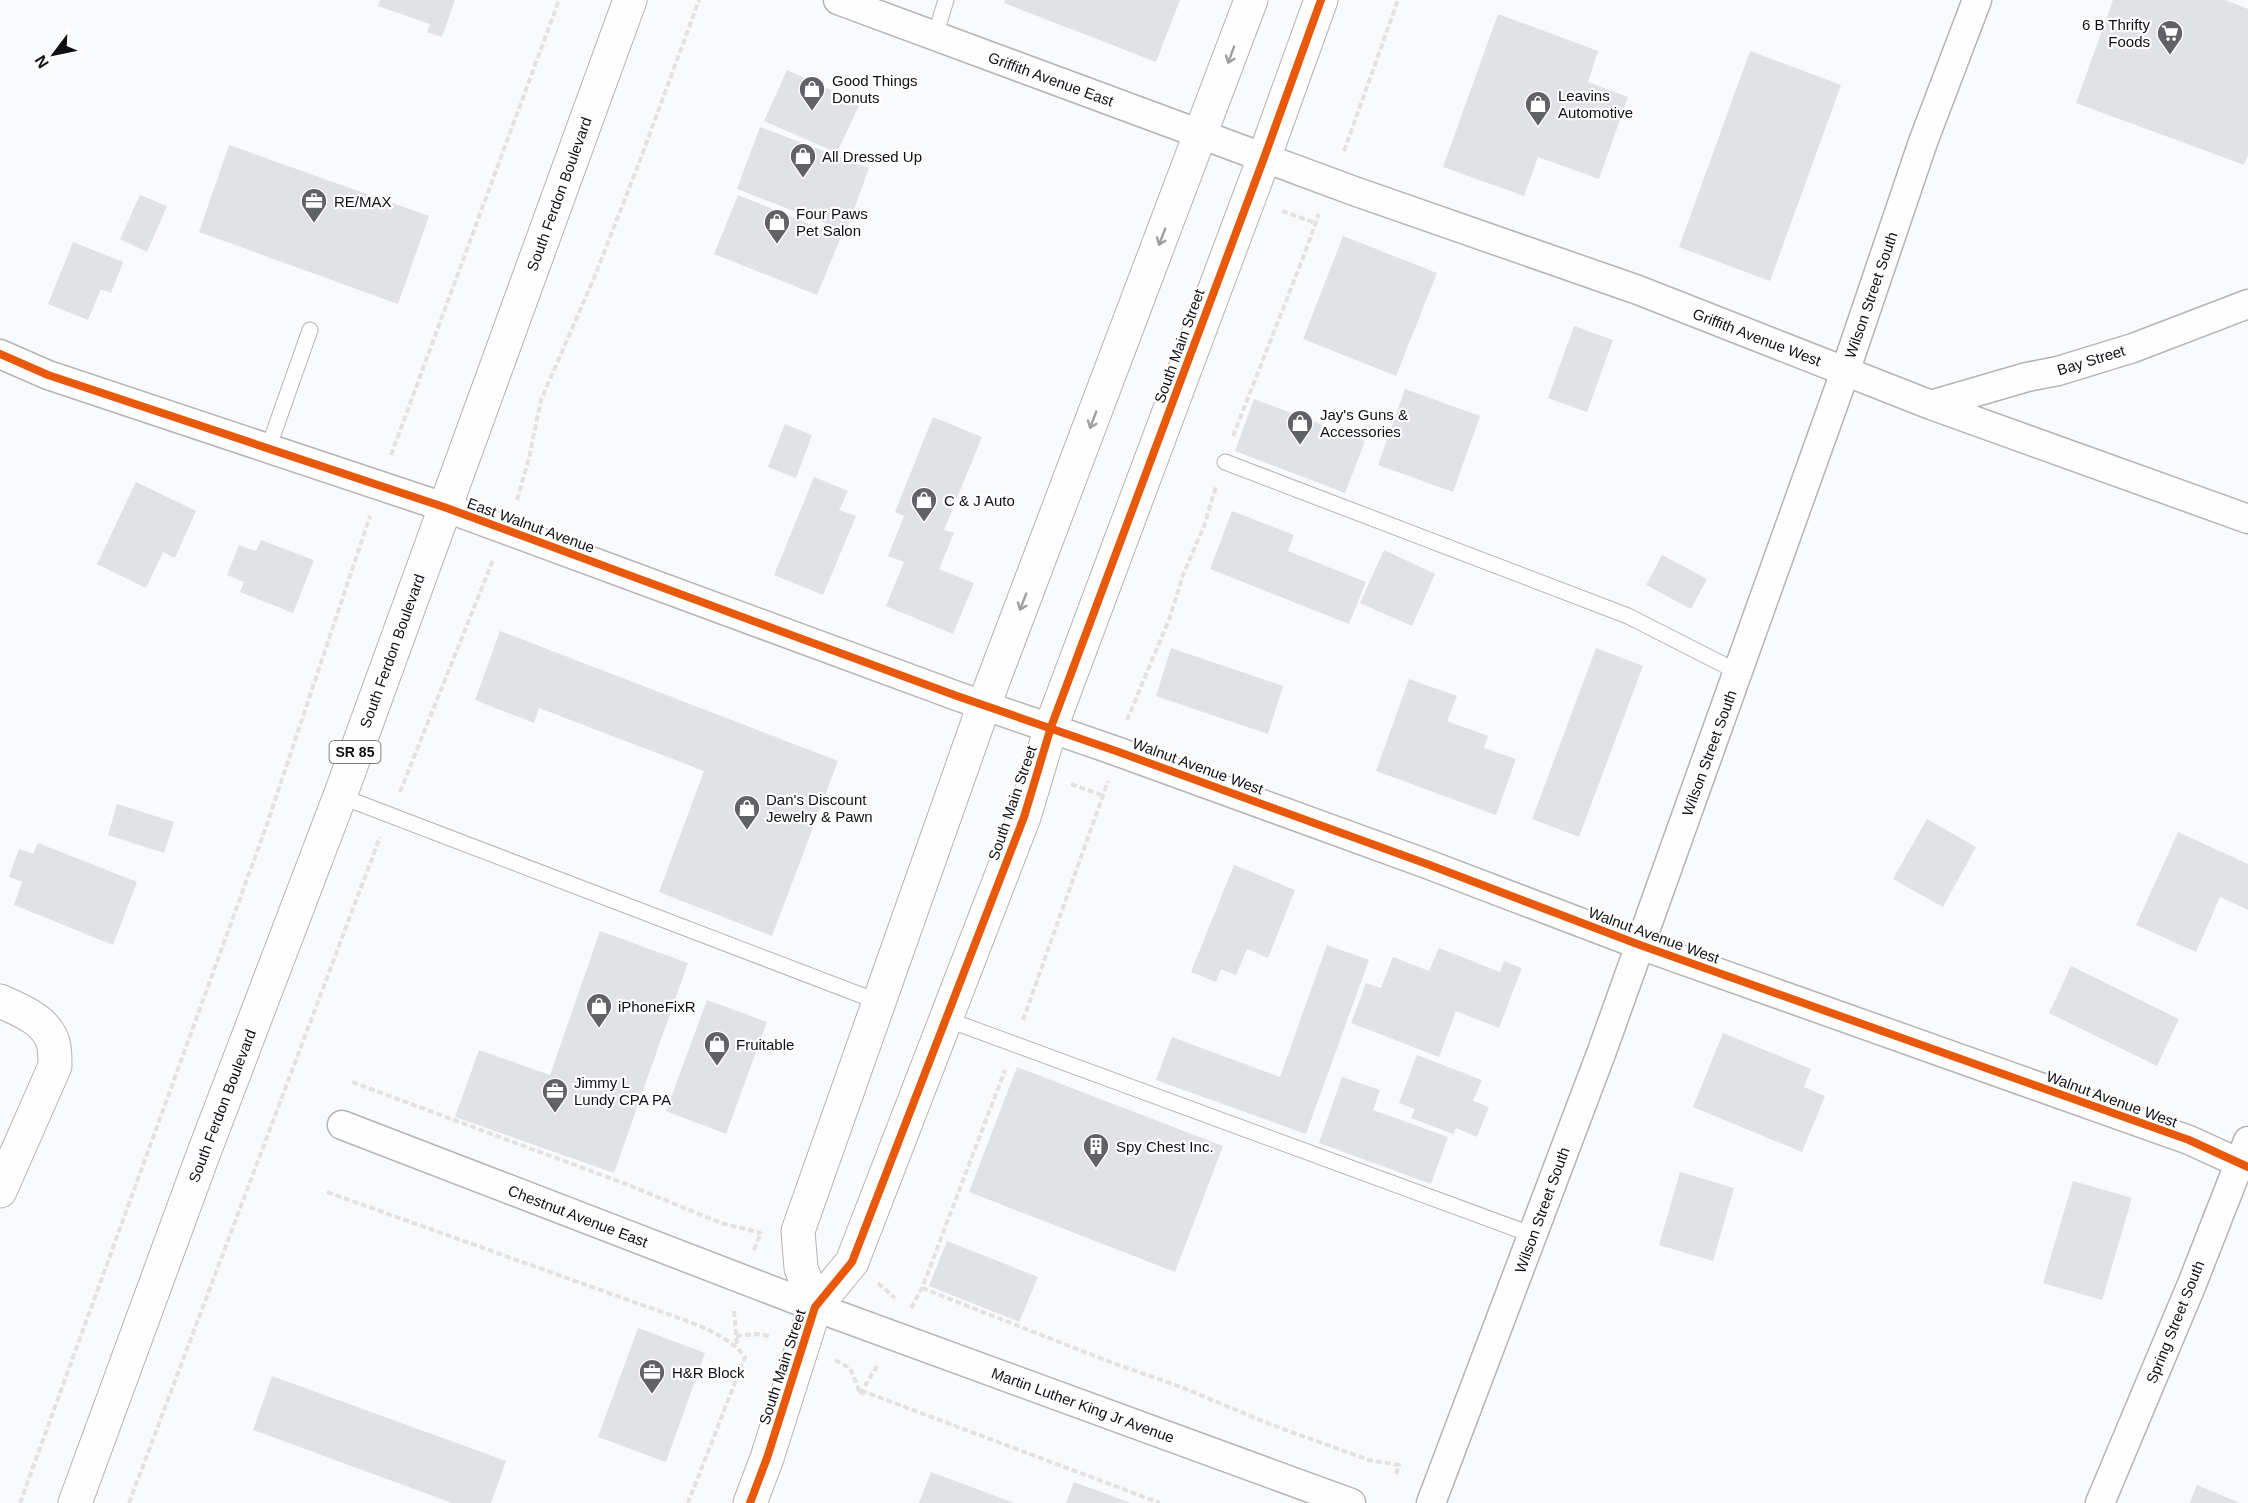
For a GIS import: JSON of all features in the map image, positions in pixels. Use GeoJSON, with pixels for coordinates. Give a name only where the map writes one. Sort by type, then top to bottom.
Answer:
{"type":"FeatureCollection","features":[{"type":"Feature","properties":{"kind":"street","name":"South Ferdon Boulevard"},"geometry":{"type":"LineString","coordinates":[[75,1503],[340,796],[630,0]]}},
{"type":"Feature","properties":{"kind":"street","name":"Griffith Avenue East"},"geometry":{"type":"LineString","coordinates":[[838,0],[1264,158]]}},
{"type":"Feature","properties":{"kind":"street","name":"South Main Street"},"geometry":{"type":"LineString","coordinates":[[815,1307],[801,1268],[798,1231],[984,705],[1251,0]]}},
{"type":"Feature","properties":{"kind":"street","name":"South Main Street"},"geometry":{"type":"LineString","coordinates":[[750,1503],[815,1307],[852,1262],[1024,817],[1051,727],[1321,0]]}},
{"type":"Feature","properties":{"kind":"street","name":"Wilson Street South"},"geometry":{"type":"LineString","coordinates":[[1431,1503],[1640,945],[1845,372],[1923,142],[1977,0]]}},
{"type":"Feature","properties":{"kind":"street","name":"Griffith Avenue West"},"geometry":{"type":"LineString","coordinates":[[1264,158],[1638,290],[1931,405],[2248,519]]}},
{"type":"Feature","properties":{"kind":"street","name":"Bay Street"},"geometry":{"type":"LineString","coordinates":[[1931,405],[2133,348],[2248,304]]}},
{"type":"Feature","properties":{"kind":"street","name":"East Walnut Avenue"},"geometry":{"type":"LineString","coordinates":[[0,354],[48,375],[444,507],[984,705],[1051,727]]}},
{"type":"Feature","properties":{"kind":"street","name":"Walnut Avenue West"},"geometry":{"type":"LineString","coordinates":[[1051,727],[1427,864],[1640,945],[2177,1136],[2245,1157]]}},
{"type":"Feature","properties":{"kind":"street"},"geometry":{"type":"LineString","coordinates":[[0,1001],[24,1012],[43,1025],[54,1044],[55,1066],[0,1191]]}},
{"type":"Feature","properties":{"kind":"street","name":"Chestnut Avenue East"},"geometry":{"type":"LineString","coordinates":[[342,1125],[815,1307]]}},
{"type":"Feature","properties":{"kind":"street","name":"Spring Street South"},"geometry":{"type":"LineString","coordinates":[[2100,1503],[2245,1157]]}},
{"type":"Feature","properties":{"kind":"street","name":"Martin Luther King Jr Avenue"},"geometry":{"type":"LineString","coordinates":[[815,1307],[1352,1503]]}},
{"type":"Feature","properties":{"kind":"lane"},"geometry":{"type":"LineString","coordinates":[[935,36],[946,0]]}},
{"type":"Feature","properties":{"kind":"lane"},"geometry":{"type":"LineString","coordinates":[[268,449],[310,330]]}},
{"type":"Feature","properties":{"kind":"lane"},"geometry":{"type":"LineString","coordinates":[[1225,462],[1629,616],[1738,672]]}},
{"type":"Feature","properties":{"kind":"lane"},"geometry":{"type":"LineString","coordinates":[[340,796],[879,1002]]}},
{"type":"Feature","properties":{"kind":"lane"},"geometry":{"type":"LineString","coordinates":[[946,1019],[1533,1235]]}},
{"type":"Feature","properties":{"kind":"path"},"geometry":{"type":"LineString","coordinates":[[20,1503],[266,827],[380,486],[559,0]]}},
{"type":"Feature","properties":{"kind":"path"},"geometry":{"type":"LineString","coordinates":[[129,1503],[367,867],[413,760],[478,592],[512,518],[529,458],[541,400],[594,278],[699,0]]}},
{"type":"Feature","properties":{"kind":"path"},"geometry":{"type":"LineString","coordinates":[[1161,1503],[865,1392],[860,1394],[922,1288],[1015,1044],[1104,796],[1116,750],[1170,617],[1183,575],[1204,526],[1257,373],[1304,255],[1329,182],[1344,150],[1398,0]]}},
{"type":"Feature","properties":{"kind":"path"},"geometry":{"type":"LineString","coordinates":[[351,1082],[626,1184],[721,1223],[760,1233]]}},
{"type":"Feature","properties":{"kind":"path"},"geometry":{"type":"LineString","coordinates":[[327,1192],[689,1322],[737,1346],[745,1358],[688,1503]]}},
{"type":"Feature","properties":{"kind":"path"},"geometry":{"type":"LineString","coordinates":[[922,1288],[1110,1362],[1181,1387],[1272,1425],[1369,1460],[1399,1465],[1396,1474]]}},
{"type":"Feature","properties":{"kind":"building"},"geometry":{"type":"Polygon","coordinates":[[[380,0],[455,0],[442,37],[427,32],[430,24],[378,6],[380,0]]]}},
{"type":"Feature","properties":{"kind":"building"},"geometry":{"type":"Polygon","coordinates":[[[1005,0],[1180,0],[1156,62],[1004,3],[1005,0]]]}},
{"type":"Feature","properties":{"kind":"building","name":"6 B Thrifty Foods"},"geometry":{"type":"Polygon","coordinates":[[[2113,0],[2225,0],[2248,9],[2248,155],[2244,165],[2076,103],[2113,0]]]}},
{"type":"Feature","properties":{"kind":"building","name":"Leavins Automotive"},"geometry":{"type":"Polygon","coordinates":[[[1498,14],[1598,51],[1588,82],[1628,97],[1599,179],[1538,157],[1524,196],[1443,167],[1498,14]]]}},
{"type":"Feature","properties":{"kind":"building"},"geometry":{"type":"Polygon","coordinates":[[[1750,51],[1841,85],[1770,281],[1679,247],[1750,51]]]}},
{"type":"Feature","properties":{"kind":"building","name":"Good Things Donuts"},"geometry":{"type":"Polygon","coordinates":[[[787,70],[860,103],[837,153],[764,121],[787,70]]]}},
{"type":"Feature","properties":{"kind":"building","name":"All Dressed Up"},"geometry":{"type":"Polygon","coordinates":[[[760,127],[869,168],[846,231],[737,189],[760,127]]]}},
{"type":"Feature","properties":{"kind":"building","name":"RE/MAX"},"geometry":{"type":"Polygon","coordinates":[[[229,145],[429,216],[398,304],[199,232],[229,145]]]}},
{"type":"Feature","properties":{"kind":"building"},"geometry":{"type":"Polygon","coordinates":[[[140,195],[167,206],[147,252],[120,239],[140,195]]]}},
{"type":"Feature","properties":{"kind":"building","name":"Four Paws Pet Salon"},"geometry":{"type":"Polygon","coordinates":[[[738,195],[841,237],[817,295],[714,254],[738,195]]]}},
{"type":"Feature","properties":{"kind":"building"},"geometry":{"type":"Polygon","coordinates":[[[1343,236],[1437,273],[1396,376],[1303,339],[1343,236]]]}},
{"type":"Feature","properties":{"kind":"building"},"geometry":{"type":"Polygon","coordinates":[[[73,242],[123,262],[111,293],[101,289],[88,320],[48,304],[73,242]]]}},
{"type":"Feature","properties":{"kind":"building"},"geometry":{"type":"Polygon","coordinates":[[[1574,326],[1613,340],[1587,412],[1548,398],[1574,326]]]}},
{"type":"Feature","properties":{"kind":"building"},"geometry":{"type":"Polygon","coordinates":[[[1405,389],[1480,416],[1453,492],[1378,465],[1405,389]]]}},
{"type":"Feature","properties":{"kind":"building","name":"Jay's Guns & Accessories"},"geometry":{"type":"Polygon","coordinates":[[[1254,399],[1365,441],[1345,493],[1235,451],[1254,399]]]}},
{"type":"Feature","properties":{"kind":"building","name":"C & J Auto"},"geometry":{"type":"Polygon","coordinates":[[[933,417],[982,437],[944,530],[954,533],[939,569],[974,583],[953,634],[886,606],[904,562],[888,556],[904,516],[895,512],[933,417]]]}},
{"type":"Feature","properties":{"kind":"building"},"geometry":{"type":"Polygon","coordinates":[[[785,424],[812,435],[796,478],[768,467],[785,424]]]}},
{"type":"Feature","properties":{"kind":"building"},"geometry":{"type":"Polygon","coordinates":[[[814,477],[848,491],[839,510],[856,516],[823,595],[774,575],[814,477]]]}},
{"type":"Feature","properties":{"kind":"building"},"geometry":{"type":"Polygon","coordinates":[[[136,482],[196,511],[175,558],[163,552],[146,588],[97,564],[136,482]]]}},
{"type":"Feature","properties":{"kind":"building"},"geometry":{"type":"Polygon","coordinates":[[[1232,511],[1294,535],[1288,551],[1366,582],[1349,624],[1210,569],[1232,511]]]}},
{"type":"Feature","properties":{"kind":"building"},"geometry":{"type":"Polygon","coordinates":[[[261,540],[314,560],[293,613],[240,592],[244,582],[227,575],[239,545],[256,551],[261,540]]]}},
{"type":"Feature","properties":{"kind":"building"},"geometry":{"type":"Polygon","coordinates":[[[1384,550],[1435,574],[1412,626],[1360,603],[1384,550]]]}},
{"type":"Feature","properties":{"kind":"building"},"geometry":{"type":"Polygon","coordinates":[[[1662,555],[1707,579],[1691,609],[1646,585],[1662,555]]]}},
{"type":"Feature","properties":{"kind":"building","name":"Dan's Discount Jewelry & Pawn"},"geometry":{"type":"Polygon","coordinates":[[[500,631],[838,761],[772,936],[659,892],[704,771],[539,708],[534,723],[475,700],[500,631]]]}},
{"type":"Feature","properties":{"kind":"building"},"geometry":{"type":"Polygon","coordinates":[[[1171,648],[1283,686],[1268,734],[1156,696],[1171,648]]]}},
{"type":"Feature","properties":{"kind":"building"},"geometry":{"type":"Polygon","coordinates":[[[1596,648],[1643,666],[1579,837],[1532,819],[1596,648]]]}},
{"type":"Feature","properties":{"kind":"building"},"geometry":{"type":"Polygon","coordinates":[[[1409,679],[1457,696],[1447,721],[1488,736],[1484,748],[1516,759],[1496,815],[1376,771],[1409,679]]]}},
{"type":"Feature","properties":{"kind":"building"},"geometry":{"type":"Polygon","coordinates":[[[117,804],[174,822],[164,853],[108,835],[117,804]]]}},
{"type":"Feature","properties":{"kind":"building"},"geometry":{"type":"Polygon","coordinates":[[[1927,819],[1976,847],[1943,907],[1893,879],[1927,819]]]}},
{"type":"Feature","properties":{"kind":"building"},"geometry":{"type":"Polygon","coordinates":[[[2178,832],[2248,864],[2248,910],[2220,897],[2196,952],[2136,925],[2178,832]]]}},
{"type":"Feature","properties":{"kind":"building"},"geometry":{"type":"Polygon","coordinates":[[[38,843],[137,882],[113,945],[14,905],[22,882],[9,877],[19,849],[33,854],[38,843]]]}},
{"type":"Feature","properties":{"kind":"building"},"geometry":{"type":"Polygon","coordinates":[[[1234,865],[1295,890],[1268,958],[1247,949],[1236,975],[1221,969],[1216,982],[1191,972],[1234,865]]]}},
{"type":"Feature","properties":{"kind":"building"},"geometry":{"type":"Polygon","coordinates":[[[600,931],[688,963],[614,1173],[455,1117],[479,1050],[550,1075],[600,931]]]}},
{"type":"Feature","properties":{"kind":"building"},"geometry":{"type":"Polygon","coordinates":[[[1327,945],[1369,960],[1306,1134],[1156,1080],[1172,1037],[1280,1077],[1327,945]]]}},
{"type":"Feature","properties":{"kind":"building"},"geometry":{"type":"Polygon","coordinates":[[[1439,948],[1500,972],[1504,961],[1522,968],[1499,1028],[1456,1011],[1439,1057],[1351,1023],[1366,983],[1381,988],[1393,957],[1429,971],[1439,948]]]}},
{"type":"Feature","properties":{"kind":"building"},"geometry":{"type":"Polygon","coordinates":[[[2071,966],[2179,1019],[2157,1066],[2049,1013],[2071,966]]]}},
{"type":"Feature","properties":{"kind":"building","name":"Fruitable"},"geometry":{"type":"Polygon","coordinates":[[[707,1000],[767,1022],[726,1134],[666,1111],[707,1000]]]}},
{"type":"Feature","properties":{"kind":"building"},"geometry":{"type":"Polygon","coordinates":[[[1723,1033],[1811,1069],[1804,1087],[1825,1096],[1802,1152],[1693,1107],[1723,1033]]]}},
{"type":"Feature","properties":{"kind":"building"},"geometry":{"type":"Polygon","coordinates":[[[1417,1055],[1482,1080],[1473,1101],[1489,1107],[1477,1137],[1456,1128],[1453,1134],[1411,1118],[1415,1109],[1399,1103],[1417,1055]]]}},
{"type":"Feature","properties":{"kind":"building","name":"Spy Chest Inc."},"geometry":{"type":"Polygon","coordinates":[[[1017,1067],[1223,1146],[1175,1272],[969,1192],[1017,1067]]]}},
{"type":"Feature","properties":{"kind":"building"},"geometry":{"type":"Polygon","coordinates":[[[1342,1077],[1380,1090],[1373,1110],[1448,1137],[1431,1184],[1319,1143],[1342,1077]]]}},
{"type":"Feature","properties":{"kind":"building"},"geometry":{"type":"Polygon","coordinates":[[[1680,1172],[1734,1188],[1713,1261],[1659,1245],[1680,1172]]]}},
{"type":"Feature","properties":{"kind":"building"},"geometry":{"type":"Polygon","coordinates":[[[2073,1181],[2132,1198],[2102,1300],[2043,1283],[2073,1181]]]}},
{"type":"Feature","properties":{"kind":"building"},"geometry":{"type":"Polygon","coordinates":[[[947,1241],[1038,1277],[1019,1322],[929,1286],[947,1241]]]}},
{"type":"Feature","properties":{"kind":"building","name":"H&R Block"},"geometry":{"type":"Polygon","coordinates":[[[638,1328],[705,1353],[666,1462],[598,1437],[638,1328]]]}},
{"type":"Feature","properties":{"kind":"building"},"geometry":{"type":"Polygon","coordinates":[[[272,1376],[506,1461],[491,1503],[452,1503],[253,1430],[272,1376]]]}},
{"type":"Feature","properties":{"kind":"building"},"geometry":{"type":"Polygon","coordinates":[[[931,1472],[1014,1503],[919,1503],[931,1472]]]}},
{"type":"Feature","properties":{"kind":"building"},"geometry":{"type":"Polygon","coordinates":[[[1074,1482],[1131,1503],[1066,1503],[1074,1482]]]}},
{"type":"Feature","properties":{"kind":"building"},"geometry":{"type":"Polygon","coordinates":[[[2197,1485],[2240,1503],[2190,1503],[2197,1485]]]}},
{"type":"Feature","properties":{"kind":"cycle path"},"geometry":{"type":"LineString","coordinates":[[750,1503],[767,1458],[815,1307],[852,1262],[1024,817],[1051,727],[1321,0]]}},
{"type":"Feature","properties":{"kind":"cycle path"},"geometry":{"type":"LineString","coordinates":[[0,354],[48,375],[444,507],[957,696],[1427,864],[1640,945],[2189,1140],[2248,1167]]}},
{"type":"Feature","properties":{"kind":"place","name":"6 B Thrifty Foods"},"geometry":{"type":"Point","coordinates":[2170,56]}},
{"type":"Feature","properties":{"kind":"place","name":"Good Things Donuts"},"geometry":{"type":"Point","coordinates":[812,112]}},
{"type":"Feature","properties":{"kind":"place","name":"Leavins Automotive"},"geometry":{"type":"Point","coordinates":[1538,127]}},
{"type":"Feature","properties":{"kind":"place","name":"All Dressed Up"},"geometry":{"type":"Point","coordinates":[803,179]}},
{"type":"Feature","properties":{"kind":"place","name":"RE/MAX"},"geometry":{"type":"Point","coordinates":[314,224]}},
{"type":"Feature","properties":{"kind":"place","name":"Four Paws Pet Salon"},"geometry":{"type":"Point","coordinates":[777,245]}},
{"type":"Feature","properties":{"kind":"place","name":"Jay's Guns & Accessories"},"geometry":{"type":"Point","coordinates":[1300,446]}},
{"type":"Feature","properties":{"kind":"place","name":"C & J Auto"},"geometry":{"type":"Point","coordinates":[924,523]}},
{"type":"Feature","properties":{"kind":"place","name":"Dan's Discount Jewelry & Pawn"},"geometry":{"type":"Point","coordinates":[747,831]}},
{"type":"Feature","properties":{"kind":"place","name":"iPhoneFixR"},"geometry":{"type":"Point","coordinates":[599,1029]}},
{"type":"Feature","properties":{"kind":"place","name":"Fruitable"},"geometry":{"type":"Point","coordinates":[717,1067]}},
{"type":"Feature","properties":{"kind":"place","name":"Jimmy L Lundy CPA PA"},"geometry":{"type":"Point","coordinates":[555,1114]}},
{"type":"Feature","properties":{"kind":"place","name":"Spy Chest Inc."},"geometry":{"type":"Point","coordinates":[1096,1169]}},
{"type":"Feature","properties":{"kind":"place","name":"H&R Block"},"geometry":{"type":"Point","coordinates":[652,1395]}}]}
